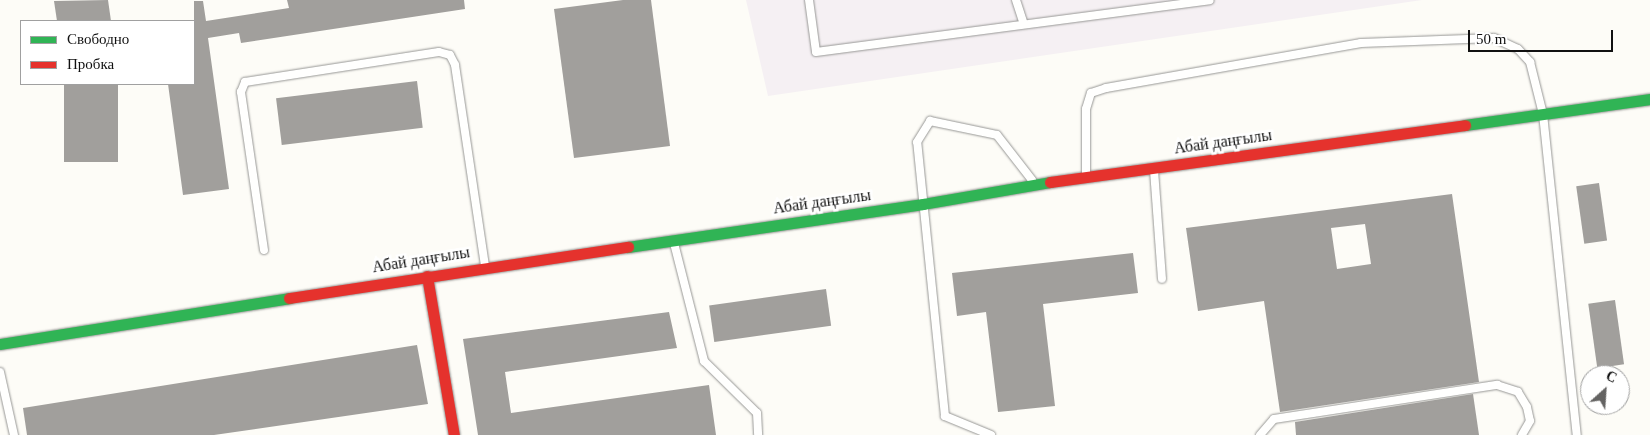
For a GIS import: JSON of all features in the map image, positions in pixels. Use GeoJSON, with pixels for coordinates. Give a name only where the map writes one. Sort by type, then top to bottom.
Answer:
{"type":"FeatureCollection","features":[{"type":"Feature","properties":{"kind":"main road","name":"Абай даңғылы"},"geometry":{"type":"LineString","coordinates":[[0,344],[486,267],[923,204],[1035,184],[1650,99]]}},
{"type":"Feature","properties":{"kind":"main road"},"geometry":{"type":"LineString","coordinates":[[427,276],[454,435]]}},
{"type":"Feature","properties":{"kind":"lane"},"geometry":{"type":"LineString","coordinates":[[809,0],[816,52],[1210,0]]}},
{"type":"Feature","properties":{"kind":"lane"},"geometry":{"type":"LineString","coordinates":[[1016,0],[1024,24]]}},
{"type":"Feature","properties":{"kind":"lane"},"geometry":{"type":"LineString","coordinates":[[1086,177],[1086,109],[1091,93],[1362,43],[1494,38],[1518,49],[1530,62],[1543,114],[1577,435]]}},
{"type":"Feature","properties":{"kind":"lane"},"geometry":{"type":"LineString","coordinates":[[264,250],[241,92],[245,82],[439,52],[450,55],[455,65],[486,267]]}},
{"type":"Feature","properties":{"kind":"lane"},"geometry":{"type":"LineString","coordinates":[[991,435],[945,416],[918,142],[930,121],[997,134],[1035,184]]}},
{"type":"Feature","properties":{"kind":"lane"},"geometry":{"type":"LineString","coordinates":[[1154,168],[1162,278]]}},
{"type":"Feature","properties":{"kind":"lane"},"geometry":{"type":"LineString","coordinates":[[673,239],[704,362],[757,413],[758,435]]}},
{"type":"Feature","properties":{"kind":"lane"},"geometry":{"type":"LineString","coordinates":[[0,372],[14,435]]}},
{"type":"Feature","properties":{"kind":"lane"},"geometry":{"type":"LineString","coordinates":[[1260,435],[1274,419],[1497,385],[1518,392],[1527,407],[1530,421],[1522,435]]}},
{"type":"Feature","properties":{"kind":"shaded area"},"geometry":{"type":"Polygon","coordinates":[[[746,0],[1422,0],[768,96],[746,0]]]}},
{"type":"Feature","properties":{"kind":"building"},"geometry":{"type":"Polygon","coordinates":[[[108,0],[111,20],[57,20],[54,1],[108,0]]]}},
{"type":"Feature","properties":{"kind":"building"},"geometry":{"type":"Polygon","coordinates":[[[287,0],[464,0],[465,9],[241,43],[239,33],[208,38],[229,189],[183,195],[168,85],[195,85],[194,1],[203,1],[206,21],[289,8],[287,0]]]}},
{"type":"Feature","properties":{"kind":"building"},"geometry":{"type":"Polygon","coordinates":[[[623,0],[651,0],[670,146],[574,158],[554,9],[623,0]]]}},
{"type":"Feature","properties":{"kind":"building"},"geometry":{"type":"Polygon","coordinates":[[[417,81],[423,128],[282,145],[276,98],[417,81]]]}},
{"type":"Feature","properties":{"kind":"building"},"geometry":{"type":"Polygon","coordinates":[[[64,85],[118,85],[118,162],[64,162],[64,85]]]}},
{"type":"Feature","properties":{"kind":"building"},"geometry":{"type":"Polygon","coordinates":[[[1599,183],[1607,240],[1584,244],[1576,186],[1599,183]]]}},
{"type":"Feature","properties":{"kind":"building"},"geometry":{"type":"Polygon","coordinates":[[[1452,194],[1479,382],[1280,412],[1264,301],[1198,311],[1186,228],[1452,194]],[[1365,224],[1331,228],[1337,269],[1371,264],[1365,224]]]}},
{"type":"Feature","properties":{"kind":"building"},"geometry":{"type":"Polygon","coordinates":[[[1133,253],[1138,293],[1043,304],[1055,406],[998,412],[986,312],[957,316],[952,273],[1133,253]]]}},
{"type":"Feature","properties":{"kind":"building"},"geometry":{"type":"Polygon","coordinates":[[[826,289],[831,326],[714,342],[709,305],[826,289]]]}},
{"type":"Feature","properties":{"kind":"building"},"geometry":{"type":"Polygon","coordinates":[[[1615,300],[1624,364],[1597,365],[1588,304],[1615,300]]]}},
{"type":"Feature","properties":{"kind":"building"},"geometry":{"type":"Polygon","coordinates":[[[669,312],[677,348],[505,372],[511,413],[709,385],[716,435],[478,435],[463,339],[669,312]]]}},
{"type":"Feature","properties":{"kind":"building"},"geometry":{"type":"Polygon","coordinates":[[[417,345],[428,404],[214,435],[27,435],[23,408],[417,345]]]}},
{"type":"Feature","properties":{"kind":"building"},"geometry":{"type":"Polygon","coordinates":[[[1473,394],[1479,435],[1296,435],[1295,422],[1473,394]]]}},
{"type":"Feature","properties":{"kind":"traffic: fast"},"geometry":{"type":"LineString","coordinates":[[1465,125],[1650,99]]}},
{"type":"Feature","properties":{"kind":"traffic: fast"},"geometry":{"type":"LineString","coordinates":[[628,247],[923,204],[1050,182]]}},
{"type":"Feature","properties":{"kind":"traffic: fast"},"geometry":{"type":"LineString","coordinates":[[0,344],[289,298]]}},
{"type":"Feature","properties":{"kind":"traffic: jam"},"geometry":{"type":"LineString","coordinates":[[1050,182],[1465,125]]}},
{"type":"Feature","properties":{"kind":"traffic: jam"},"geometry":{"type":"LineString","coordinates":[[289,298],[628,247]]}},
{"type":"Feature","properties":{"kind":"traffic: jam"},"geometry":{"type":"LineString","coordinates":[[427,276],[454,435]]}}]}
